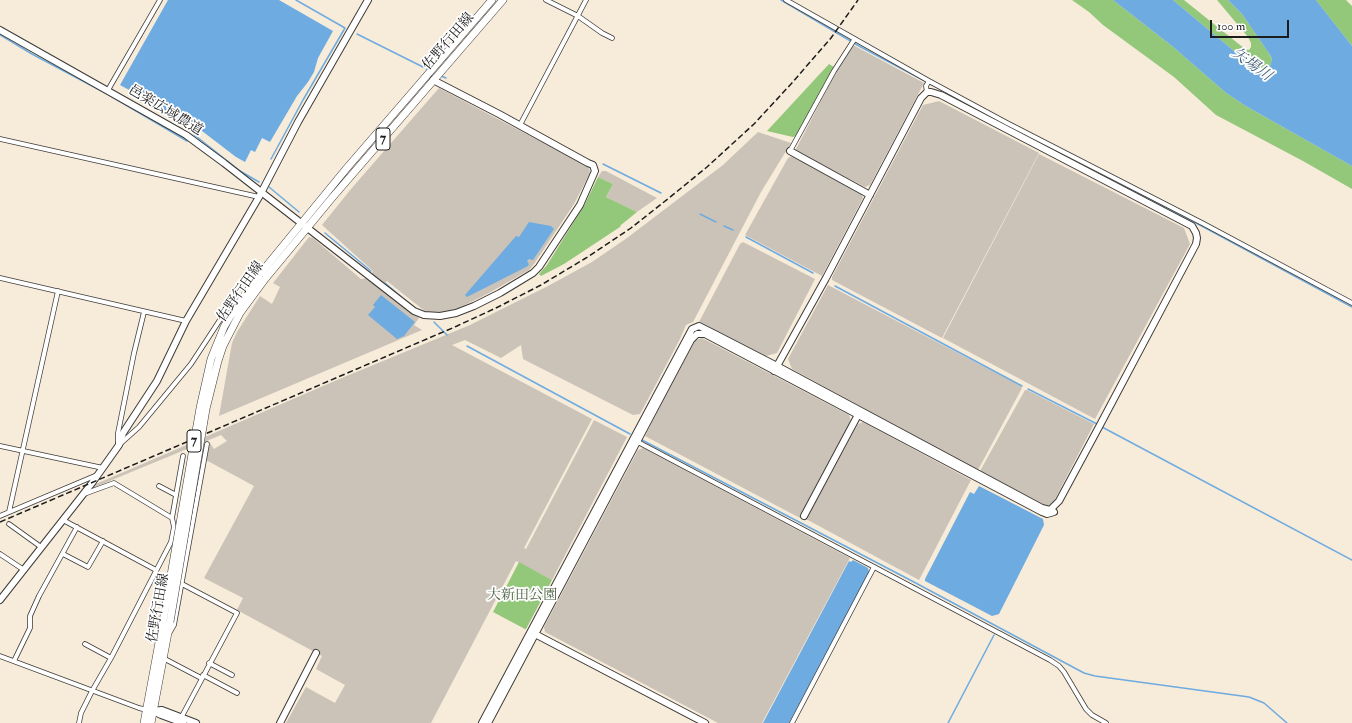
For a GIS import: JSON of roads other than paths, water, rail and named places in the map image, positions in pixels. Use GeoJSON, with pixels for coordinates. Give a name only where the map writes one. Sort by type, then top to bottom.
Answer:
{"type":"FeatureCollection","features":[{"type":"Feature","properties":{"kind":"main road","name":"佐野行田線"},"geometry":{"type":"LineString","coordinates":[[305,225],[351,163],[492,0]]}},
{"type":"Feature","properties":{"kind":"main road","name":"佐野行田線"},"geometry":{"type":"LineString","coordinates":[[151,723],[150,711],[200,408],[211,359],[224,328],[234,310],[305,225],[503,0]]}},
{"type":"Feature","properties":{"kind":"main road","name":"佐野行田線"},"geometry":{"type":"LineString","coordinates":[[144,723],[150,711],[163,658],[167,637],[166,621]]}},
{"type":"Feature","properties":{"kind":"street"},"geometry":{"type":"LineString","coordinates":[[108,90],[160,0]]}},
{"type":"Feature","properties":{"kind":"street"},"geometry":{"type":"LineString","coordinates":[[0,600],[83,495],[118,445],[157,381],[186,321],[260,194],[298,122],[368,0]]}},
{"type":"Feature","properties":{"kind":"street"},"geometry":{"type":"LineString","coordinates":[[546,0],[578,16],[602,33],[612,38]]}},
{"type":"Feature","properties":{"kind":"street"},"geometry":{"type":"LineString","coordinates":[[520,125],[586,0]]}},
{"type":"Feature","properties":{"kind":"street"},"geometry":{"type":"LineString","coordinates":[[788,0],[854,40],[929,81],[1204,224],[1352,304]]}},
{"type":"Feature","properties":{"kind":"street","name":"邑楽広域農道"},"geometry":{"type":"LineString","coordinates":[[0,30],[186,135],[260,194],[305,225],[414,311],[428,315],[448,316],[474,306],[514,285],[537,270],[580,205],[595,174],[595,169],[593,165],[433,80]]}},
{"type":"Feature","properties":{"kind":"street"},"geometry":{"type":"LineString","coordinates":[[854,40],[834,71],[790,151],[870,194]]}},
{"type":"Feature","properties":{"kind":"street"},"geometry":{"type":"LineString","coordinates":[[927,92],[926,86],[929,81]]}},
{"type":"Feature","properties":{"kind":"street"},"geometry":{"type":"LineString","coordinates":[[776,369],[921,98],[927,92]]}},
{"type":"Feature","properties":{"kind":"street"},"geometry":{"type":"LineString","coordinates":[[488,723],[533,633],[692,329],[697,327],[702,328],[776,369],[1045,510],[1052,509],[1059,501],[1196,244],[1196,233],[1192,226],[954,102],[936,93],[927,92]]}},
{"type":"Feature","properties":{"kind":"street"},"geometry":{"type":"LineString","coordinates":[[0,139],[260,194]]}},
{"type":"Feature","properties":{"kind":"street"},"geometry":{"type":"LineString","coordinates":[[0,278],[186,321]]}},
{"type":"Feature","properties":{"kind":"street"},"geometry":{"type":"LineString","coordinates":[[9,512],[58,291]]}},
{"type":"Feature","properties":{"kind":"street"},"geometry":{"type":"LineString","coordinates":[[118,445],[139,427],[191,364],[236,297]]}},
{"type":"Feature","properties":{"kind":"street"},"geometry":{"type":"LineString","coordinates":[[118,445],[118,433],[144,312]]}},
{"type":"Feature","properties":{"kind":"street"},"geometry":{"type":"LineString","coordinates":[[804,516],[859,413]]}},
{"type":"Feature","properties":{"kind":"street"},"geometry":{"type":"LineString","coordinates":[[635,440],[1055,663],[1064,672],[1086,709],[1092,715],[1106,723]]}},
{"type":"Feature","properties":{"kind":"street"},"geometry":{"type":"LineString","coordinates":[[167,637],[174,625],[191,525],[207,444]]}},
{"type":"Feature","properties":{"kind":"street"},"geometry":{"type":"LineString","coordinates":[[0,446],[101,471]]}},
{"type":"Feature","properties":{"kind":"street"},"geometry":{"type":"LineString","coordinates":[[79,723],[81,713],[92,691],[111,658],[171,542],[174,527],[172,518],[183,456]]}},
{"type":"Feature","properties":{"kind":"street"},"geometry":{"type":"LineString","coordinates":[[0,516],[101,471]]}},
{"type":"Feature","properties":{"kind":"street"},"geometry":{"type":"LineString","coordinates":[[83,495],[114,484],[172,518]]}},
{"type":"Feature","properties":{"kind":"street"},"geometry":{"type":"LineString","coordinates":[[158,486],[176,495]]}},
{"type":"Feature","properties":{"kind":"street"},"geometry":{"type":"LineString","coordinates":[[63,520],[103,540],[156,570]]}},
{"type":"Feature","properties":{"kind":"street"},"geometry":{"type":"LineString","coordinates":[[9,524],[42,547]]}},
{"type":"Feature","properties":{"kind":"street"},"geometry":{"type":"LineString","coordinates":[[14,661],[30,628],[30,616],[39,596],[77,527]]}},
{"type":"Feature","properties":{"kind":"street"},"geometry":{"type":"LineString","coordinates":[[63,554],[88,567],[103,540]]}},
{"type":"Feature","properties":{"kind":"street"},"geometry":{"type":"LineString","coordinates":[[0,554],[24,570]]}},
{"type":"Feature","properties":{"kind":"street"},"geometry":{"type":"LineString","coordinates":[[792,723],[874,567]]}},
{"type":"Feature","properties":{"kind":"street"},"geometry":{"type":"LineString","coordinates":[[181,721],[202,676],[237,613],[182,584]]}},
{"type":"Feature","properties":{"kind":"street"},"geometry":{"type":"LineString","coordinates":[[482,723],[533,633]]}},
{"type":"Feature","properties":{"kind":"street"},"geometry":{"type":"LineString","coordinates":[[533,633],[705,723]]}},
{"type":"Feature","properties":{"kind":"street"},"geometry":{"type":"LineString","coordinates":[[85,644],[111,658]]}},
{"type":"Feature","properties":{"kind":"street"},"geometry":{"type":"LineString","coordinates":[[280,723],[316,653]]}},
{"type":"Feature","properties":{"kind":"street"},"geometry":{"type":"LineString","coordinates":[[0,656],[139,708],[181,721],[196,723]]}},
{"type":"Feature","properties":{"kind":"street"},"geometry":{"type":"LineString","coordinates":[[163,658],[237,693]]}},
{"type":"Feature","properties":{"kind":"street"},"geometry":{"type":"LineString","coordinates":[[209,663],[232,675]]}},
{"type":"Feature","properties":{"kind":"water"},"geometry":{"type":"Polygon","coordinates":[[[168,0],[279,0],[333,31],[318,58],[314,72],[297,96],[270,142],[262,138],[255,152],[251,150],[245,162],[236,157],[189,121],[184,123],[153,103],[120,85],[168,0]]]}},
{"type":"Feature","properties":{"kind":"water"},"geometry":{"type":"Polygon","coordinates":[[[1113,0],[1173,0],[1253,67],[1261,70],[1270,66],[1272,59],[1242,14],[1228,0],[1316,0],[1352,46],[1352,166],[1244,105],[1225,92],[1172,46],[1113,0]]]}},
{"type":"Feature","properties":{"kind":"water"},"geometry":{"type":"Polygon","coordinates":[[[529,222],[551,226],[554,229],[533,260],[529,259],[527,261],[529,264],[528,266],[467,297],[465,295],[516,236],[519,237],[529,222]]]}},
{"type":"Feature","properties":{"kind":"water"},"geometry":{"type":"Polygon","coordinates":[[[381,295],[415,322],[404,336],[397,339],[368,315],[375,307],[373,305],[381,295]]]}},
{"type":"Feature","properties":{"kind":"water"},"geometry":{"type":"Polygon","coordinates":[[[979,486],[1043,519],[1044,525],[999,614],[992,616],[925,581],[970,492],[974,494],[979,486]]]}},
{"type":"Feature","properties":{"kind":"water"},"geometry":{"type":"Polygon","coordinates":[[[853,560],[868,568],[869,572],[789,723],[763,723],[849,561],[851,562],[853,560]]]}},
{"type":"Feature","properties":{"kind":"waterway"},"geometry":{"type":"LineString","coordinates":[[271,159],[345,28],[296,0]]}},
{"type":"Feature","properties":{"kind":"waterway"},"geometry":{"type":"LineString","coordinates":[[781,0],[859,46],[972,106]]}},
{"type":"Feature","properties":{"kind":"waterway"},"geometry":{"type":"LineString","coordinates":[[357,34],[429,70]]}},
{"type":"Feature","properties":{"kind":"waterway"},"geometry":{"type":"LineString","coordinates":[[0,35],[32,54],[109,95],[187,141]]}},
{"type":"Feature","properties":{"kind":"waterway"},"geometry":{"type":"LineString","coordinates":[[441,76],[446,78]]}},
{"type":"Feature","properties":{"kind":"waterway"},"geometry":{"type":"LineString","coordinates":[[192,133],[240,171],[259,182]]}},
{"type":"Feature","properties":{"kind":"waterway"},"geometry":{"type":"LineString","coordinates":[[603,164],[661,193]]}},
{"type":"Feature","properties":{"kind":"waterway"},"geometry":{"type":"LineString","coordinates":[[1089,167],[1352,307]]}},
{"type":"Feature","properties":{"kind":"waterway"},"geometry":{"type":"LineString","coordinates":[[269,187],[299,212]]}},
{"type":"Feature","properties":{"kind":"waterway"},"geometry":{"type":"LineString","coordinates":[[700,214],[716,222]]}},
{"type":"Feature","properties":{"kind":"waterway"},"geometry":{"type":"LineString","coordinates":[[724,226],[733,230]]}},
{"type":"Feature","properties":{"kind":"waterway"},"geometry":{"type":"LineString","coordinates":[[325,233],[371,271]]}},
{"type":"Feature","properties":{"kind":"waterway"},"geometry":{"type":"LineString","coordinates":[[746,237],[813,273]]}},
{"type":"Feature","properties":{"kind":"waterway"},"geometry":{"type":"LineString","coordinates":[[385,283],[412,306]]}},
{"type":"Feature","properties":{"kind":"waterway"},"geometry":{"type":"LineString","coordinates":[[835,286],[1022,386]]}},
{"type":"Feature","properties":{"kind":"waterway"},"geometry":{"type":"LineString","coordinates":[[434,322],[447,335]]}},
{"type":"Feature","properties":{"kind":"waterway"},"geometry":{"type":"LineString","coordinates":[[467,346],[630,434]]}},
{"type":"Feature","properties":{"kind":"waterway"},"geometry":{"type":"LineString","coordinates":[[1028,389],[1099,425]]}},
{"type":"Feature","properties":{"kind":"waterway"},"geometry":{"type":"LineString","coordinates":[[1102,427],[1352,560]]}},
{"type":"Feature","properties":{"kind":"waterway"},"geometry":{"type":"LineString","coordinates":[[642,440],[1084,673],[1095,676],[1249,697],[1264,703],[1287,723]]}},
{"type":"Feature","properties":{"kind":"waterway"},"geometry":{"type":"LineString","coordinates":[[948,723],[994,635]]}},
{"type":"Feature","properties":{"kind":"railway"},"geometry":{"type":"LineString","coordinates":[[0,522],[457,326],[541,285],[586,258],[631,228],[669,198],[707,167],[754,124],[831,38],[858,0]]}},
{"type":"Feature","properties":{"kind":"water label","name":"矢場川"},"geometry":{"type":"Point","coordinates":[1251,65]}},
{"type":"Feature","properties":{"kind":"park label","name":"大新田公園"},"geometry":{"type":"Point","coordinates":[522,596]}}]}
